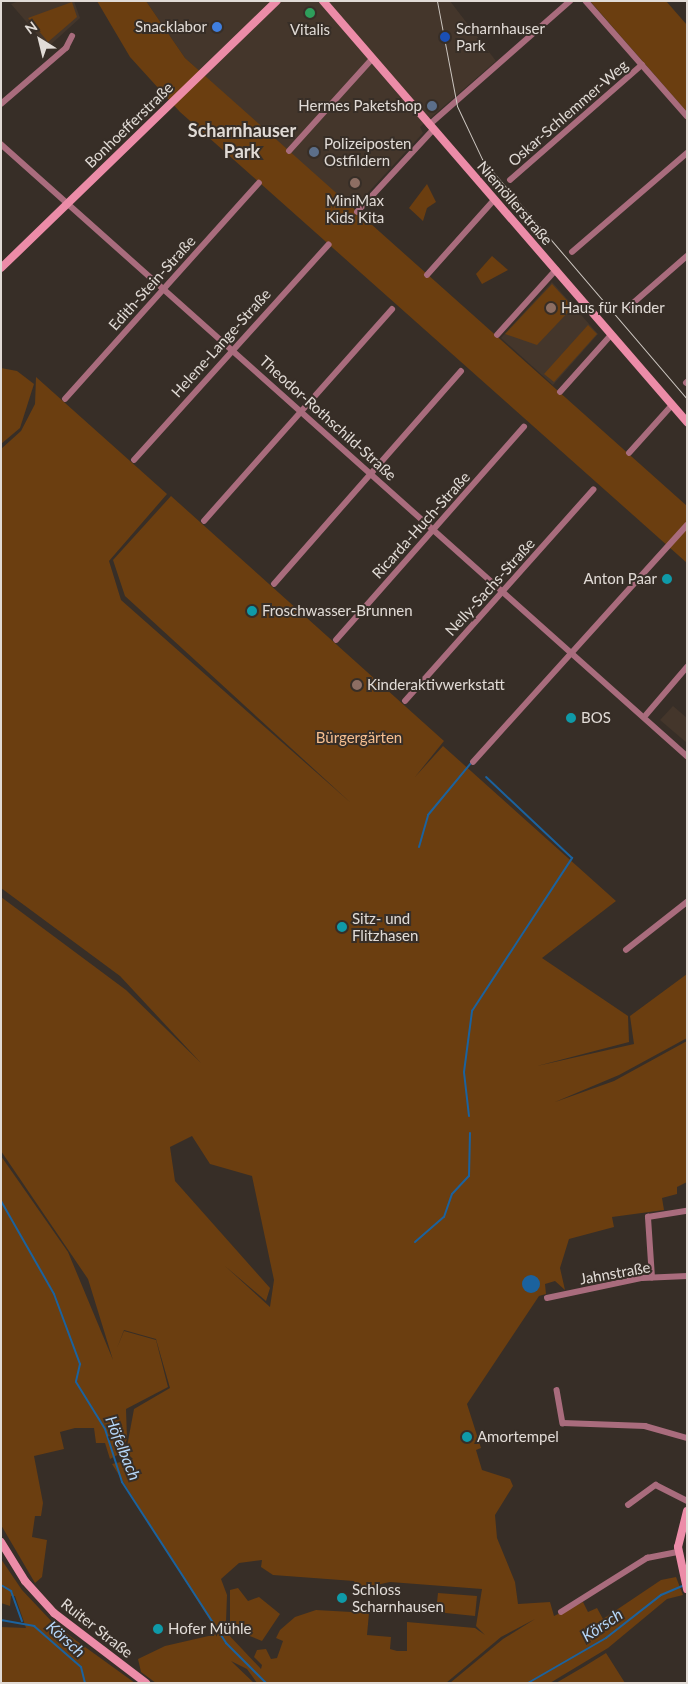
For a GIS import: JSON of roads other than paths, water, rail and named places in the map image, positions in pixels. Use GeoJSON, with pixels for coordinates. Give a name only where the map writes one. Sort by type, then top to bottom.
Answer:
{"type":"FeatureCollection","features":[{"type":"Feature","properties":{"kind":"main road","name":"Bonhoefferstraße"},"geometry":{"type":"LineString","coordinates":[[1,268],[277,1]]}},
{"type":"Feature","properties":{"kind":"main road","name":"Niemöllerstraße"},"geometry":{"type":"LineString","coordinates":[[323,1],[687,422]]}},
{"type":"Feature","properties":{"kind":"main road"},"geometry":{"type":"LineString","coordinates":[[687,1512],[678,1552],[682,1576],[687,1589]]}},
{"type":"Feature","properties":{"kind":"main road","name":"Ruiter Straße"},"geometry":{"type":"LineString","coordinates":[[1,1542],[24,1580],[54,1613],[146,1683]]}},
{"type":"Feature","properties":{"kind":"street"},"geometry":{"type":"LineString","coordinates":[[357,212],[431,127],[570,1]]}},
{"type":"Feature","properties":{"kind":"street"},"geometry":{"type":"LineString","coordinates":[[586,1],[687,116]]}},
{"type":"Feature","properties":{"kind":"street"},"geometry":{"type":"LineString","coordinates":[[1,104],[66,48],[72,36]]}},
{"type":"Feature","properties":{"kind":"street"},"geometry":{"type":"LineString","coordinates":[[289,151],[372,59]]}},
{"type":"Feature","properties":{"kind":"street","name":"Oskar-Schlemmer-Weg"},"geometry":{"type":"LineString","coordinates":[[510,180],[642,65]]}},
{"type":"Feature","properties":{"kind":"street","name":"Theodor-Rothschild-Straße"},"geometry":{"type":"LineString","coordinates":[[1,144],[572,652],[646,715],[687,756]]}},
{"type":"Feature","properties":{"kind":"street"},"geometry":{"type":"LineString","coordinates":[[572,252],[687,153]]}},
{"type":"Feature","properties":{"kind":"street","name":"Edith-Stein-Straße"},"geometry":{"type":"LineString","coordinates":[[65,399],[259,183]]}},
{"type":"Feature","properties":{"kind":"street"},"geometry":{"type":"LineString","coordinates":[[427,274],[494,200]]}},
{"type":"Feature","properties":{"kind":"street","name":"Helene-Lange-Straße"},"geometry":{"type":"LineString","coordinates":[[134,460],[328,245]]}},
{"type":"Feature","properties":{"kind":"street"},"geometry":{"type":"LineString","coordinates":[[624,311],[687,256]]}},
{"type":"Feature","properties":{"kind":"street"},"geometry":{"type":"LineString","coordinates":[[497,335],[556,270]]}},
{"type":"Feature","properties":{"kind":"street"},"geometry":{"type":"LineString","coordinates":[[204,521],[392,309]]}},
{"type":"Feature","properties":{"kind":"street"},"geometry":{"type":"LineString","coordinates":[[560,392],[612,335]]}},
{"type":"Feature","properties":{"kind":"street"},"geometry":{"type":"LineString","coordinates":[[274,584],[461,371]]}},
{"type":"Feature","properties":{"kind":"street"},"geometry":{"type":"LineString","coordinates":[[629,453],[672,405]]}},
{"type":"Feature","properties":{"kind":"street","name":"Ricarda-Huch-Straße"},"geometry":{"type":"LineString","coordinates":[[336,640],[524,427]]}},
{"type":"Feature","properties":{"kind":"street","name":"Nelly-Sachs-Straße"},"geometry":{"type":"LineString","coordinates":[[405,701],[593,490]]}},
{"type":"Feature","properties":{"kind":"street"},"geometry":{"type":"LineString","coordinates":[[473,762],[687,525]]}},
{"type":"Feature","properties":{"kind":"street"},"geometry":{"type":"LineString","coordinates":[[646,715],[687,666]]}},
{"type":"Feature","properties":{"kind":"street"},"geometry":{"type":"LineString","coordinates":[[626,950],[687,902]]}},
{"type":"Feature","properties":{"kind":"street"},"geometry":{"type":"LineString","coordinates":[[652,1278],[648,1217],[687,1211]]}},
{"type":"Feature","properties":{"kind":"street","name":"Jahnstraße"},"geometry":{"type":"LineString","coordinates":[[547,1298],[652,1278],[687,1276]]}},
{"type":"Feature","properties":{"kind":"street"},"geometry":{"type":"LineString","coordinates":[[557,1390],[563,1424],[645,1426],[687,1438]]}},
{"type":"Feature","properties":{"kind":"street"},"geometry":{"type":"LineString","coordinates":[[628,1505],[656,1485],[687,1501]]}},
{"type":"Feature","properties":{"kind":"street"},"geometry":{"type":"LineString","coordinates":[[561,1612],[647,1558],[678,1552]]}},
{"type":"Feature","properties":{"kind":"water"},"geometry":{"type":"Polygon","coordinates":[[[531,1275],[539,1280],[540,1284],[535,1292],[531,1293],[523,1288],[522,1284],[527,1276],[531,1275]]]}},
{"type":"Feature","properties":{"kind":"waterway"},"geometry":{"type":"LineString","coordinates":[[419,847],[428,815],[471,763]]}},
{"type":"Feature","properties":{"kind":"waterway"},"geometry":{"type":"LineString","coordinates":[[469,1116],[464,1072],[472,1011],[572,858],[486,777]]}},
{"type":"Feature","properties":{"kind":"waterway"},"geometry":{"type":"LineString","coordinates":[[415,1242],[444,1217],[452,1194],[469,1176],[470,1133]]}},
{"type":"Feature","properties":{"kind":"waterway","name":"Höfelbach"},"geometry":{"type":"LineString","coordinates":[[1,1201],[54,1294],[80,1364],[76,1382],[105,1429],[122,1482],[226,1643],[266,1683]]}},
{"type":"Feature","properties":{"kind":"waterway","name":"Körsch"},"geometry":{"type":"LineString","coordinates":[[1,1585],[11,1591],[22,1621]]}},
{"type":"Feature","properties":{"kind":"waterway","name":"Körsch"},"geometry":{"type":"LineString","coordinates":[[528,1683],[606,1638],[661,1595],[684,1585]]}},
{"type":"Feature","properties":{"kind":"waterway","name":"Körsch"},"geometry":{"type":"LineString","coordinates":[[1,1620],[34,1626],[81,1667],[85,1683]]}},
{"type":"Feature","properties":{"kind":"tram line"},"geometry":{"type":"LineString","coordinates":[[437,1],[457,106],[482,159],[687,399]]}},
{"type":"Feature","properties":{"kind":"place","name":"Vitalis"},"geometry":{"type":"Point","coordinates":[310,13]}},
{"type":"Feature","properties":{"kind":"place","name":"Snacklabor"},"geometry":{"type":"Point","coordinates":[217,27]}},
{"type":"Feature","properties":{"kind":"place","name":"Scharnhauser Park"},"geometry":{"type":"Point","coordinates":[445,37]}},
{"type":"Feature","properties":{"kind":"place","name":"Hermes Paketshop"},"geometry":{"type":"Point","coordinates":[432,106]}},
{"type":"Feature","properties":{"kind":"place","name":"Polizeiposten Ostfildern"},"geometry":{"type":"Point","coordinates":[314,152]}},
{"type":"Feature","properties":{"kind":"place","name":"MiniMax Kids Kita"},"geometry":{"type":"Point","coordinates":[355,183]}},
{"type":"Feature","properties":{"kind":"place","name":"Haus für Kinder"},"geometry":{"type":"Point","coordinates":[551,308]}},
{"type":"Feature","properties":{"kind":"place","name":"Anton Paar"},"geometry":{"type":"Point","coordinates":[667,579]}},
{"type":"Feature","properties":{"kind":"place","name":"Froschwasser-Brunnen"},"geometry":{"type":"Point","coordinates":[252,611]}},
{"type":"Feature","properties":{"kind":"place","name":"Kinderaktivwerkstatt"},"geometry":{"type":"Point","coordinates":[357,685]}},
{"type":"Feature","properties":{"kind":"place","name":"BOS"},"geometry":{"type":"Point","coordinates":[571,718]}},
{"type":"Feature","properties":{"kind":"place","name":"Sitz- und Flitzhasen"},"geometry":{"type":"Point","coordinates":[342,927]}},
{"type":"Feature","properties":{"kind":"place","name":"Amortempel"},"geometry":{"type":"Point","coordinates":[467,1437]}},
{"type":"Feature","properties":{"kind":"place","name":"Schloss Scharnhausen"},"geometry":{"type":"Point","coordinates":[342,1598]}},
{"type":"Feature","properties":{"kind":"place","name":"Hofer Mühle"},"geometry":{"type":"Point","coordinates":[158,1629]}},
{"type":"Feature","properties":{"kind":"district","name":"Scharnhauser Park"},"geometry":{"type":"Point","coordinates":[242,141]}},
{"type":"Feature","properties":{"kind":"park label","name":"Bürgergärten"},"geometry":{"type":"Point","coordinates":[359,738]}}]}
